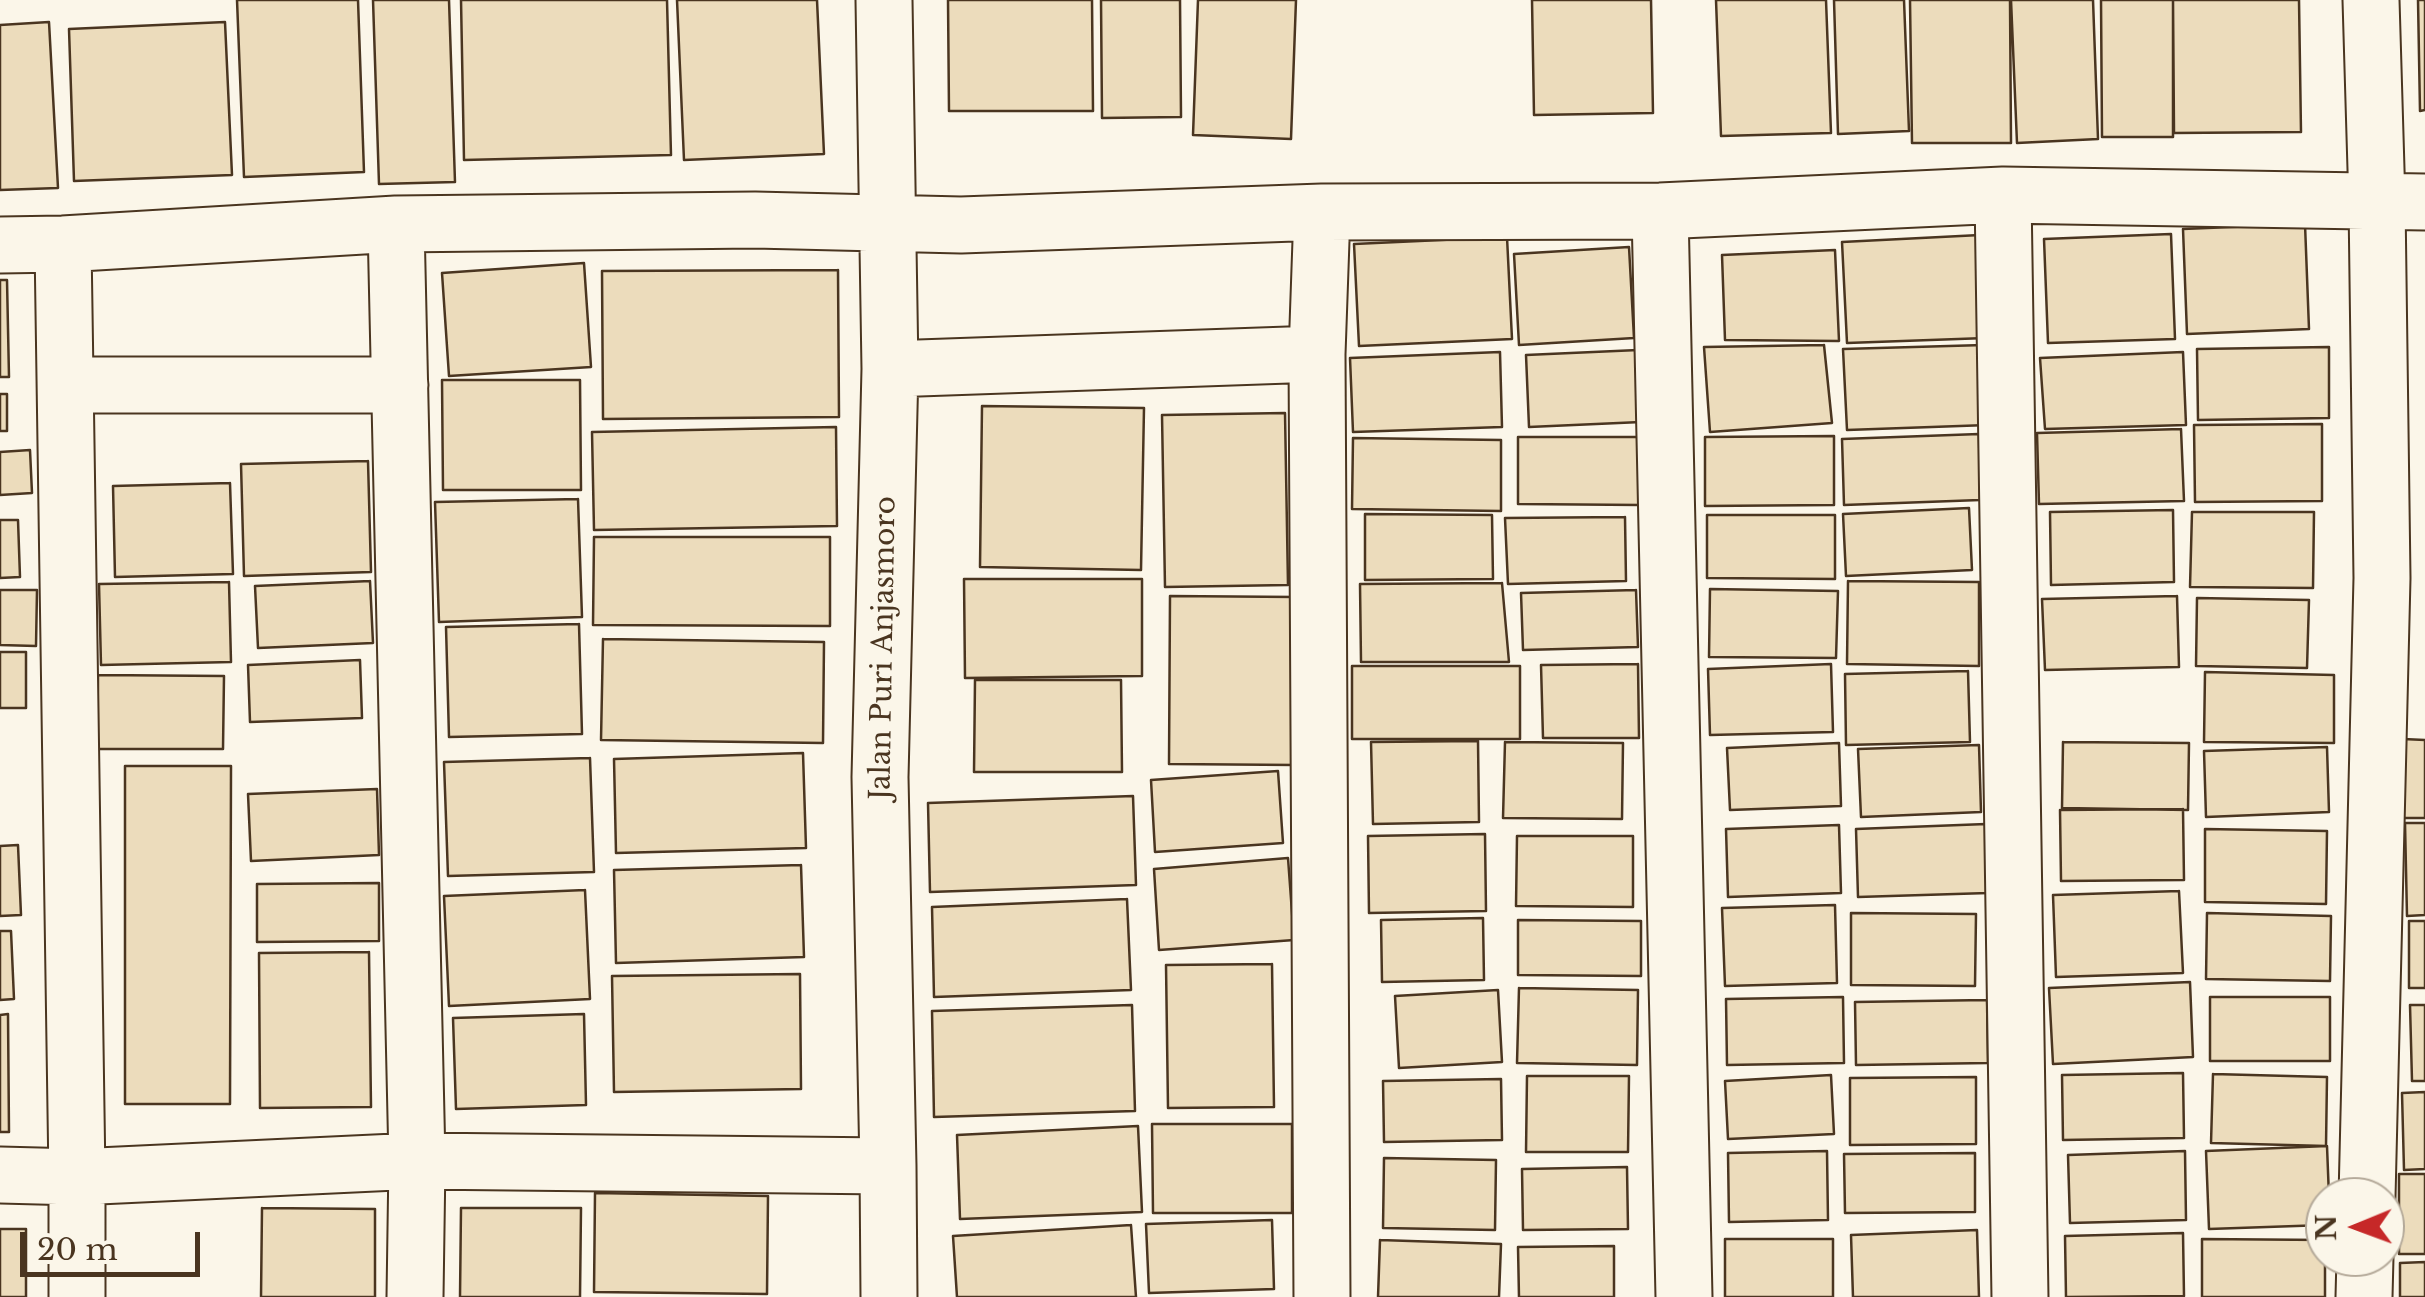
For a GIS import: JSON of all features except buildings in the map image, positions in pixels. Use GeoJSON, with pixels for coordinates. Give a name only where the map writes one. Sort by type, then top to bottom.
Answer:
{"type":"FeatureCollection","features":[{"type":"Feature","properties":{"kind":"street","name":"Jalan Puri Anjasmoro"},"geometry":{"type":"LineString","coordinates":[[884,0],[890,369],[880,777],[889,1297]]}},
{"type":"Feature","properties":{"kind":"street"},"geometry":{"type":"LineString","coordinates":[[2368,1177],[2403,578],[2401,203],[2371,0]]}},
{"type":"Feature","properties":{"kind":"street"},"geometry":{"type":"LineString","coordinates":[[0,244],[62,244],[396,224],[755,220],[980,224],[1322,212],[1660,210],[2004,194],[2401,203]]}},
{"type":"Feature","properties":{"kind":"street"},"geometry":{"type":"LineString","coordinates":[[2004,194],[2020,1297]]}},
{"type":"Feature","properties":{"kind":"street"},"geometry":{"type":"LineString","coordinates":[[1660,210],[1684,1297]]}},
{"type":"Feature","properties":{"kind":"street"},"geometry":{"type":"LineString","coordinates":[[1322,212],[1318,354],[1322,1297]]}},
{"type":"Feature","properties":{"kind":"street"},"geometry":{"type":"LineString","coordinates":[[396,224],[417,1161],[415,1297]]}},
{"type":"Feature","properties":{"kind":"street"},"geometry":{"type":"LineString","coordinates":[[62,244],[76,1297]]}},
{"type":"Feature","properties":{"kind":"street"},"geometry":{"type":"LineString","coordinates":[[890,369],[1318,354]]}},
{"type":"Feature","properties":{"kind":"street"},"geometry":{"type":"LineString","coordinates":[[66,385],[400,385]]}},
{"type":"Feature","properties":{"kind":"street"},"geometry":{"type":"LineString","coordinates":[[0,1175],[77,1177],[417,1161],[888,1166]]}}]}
